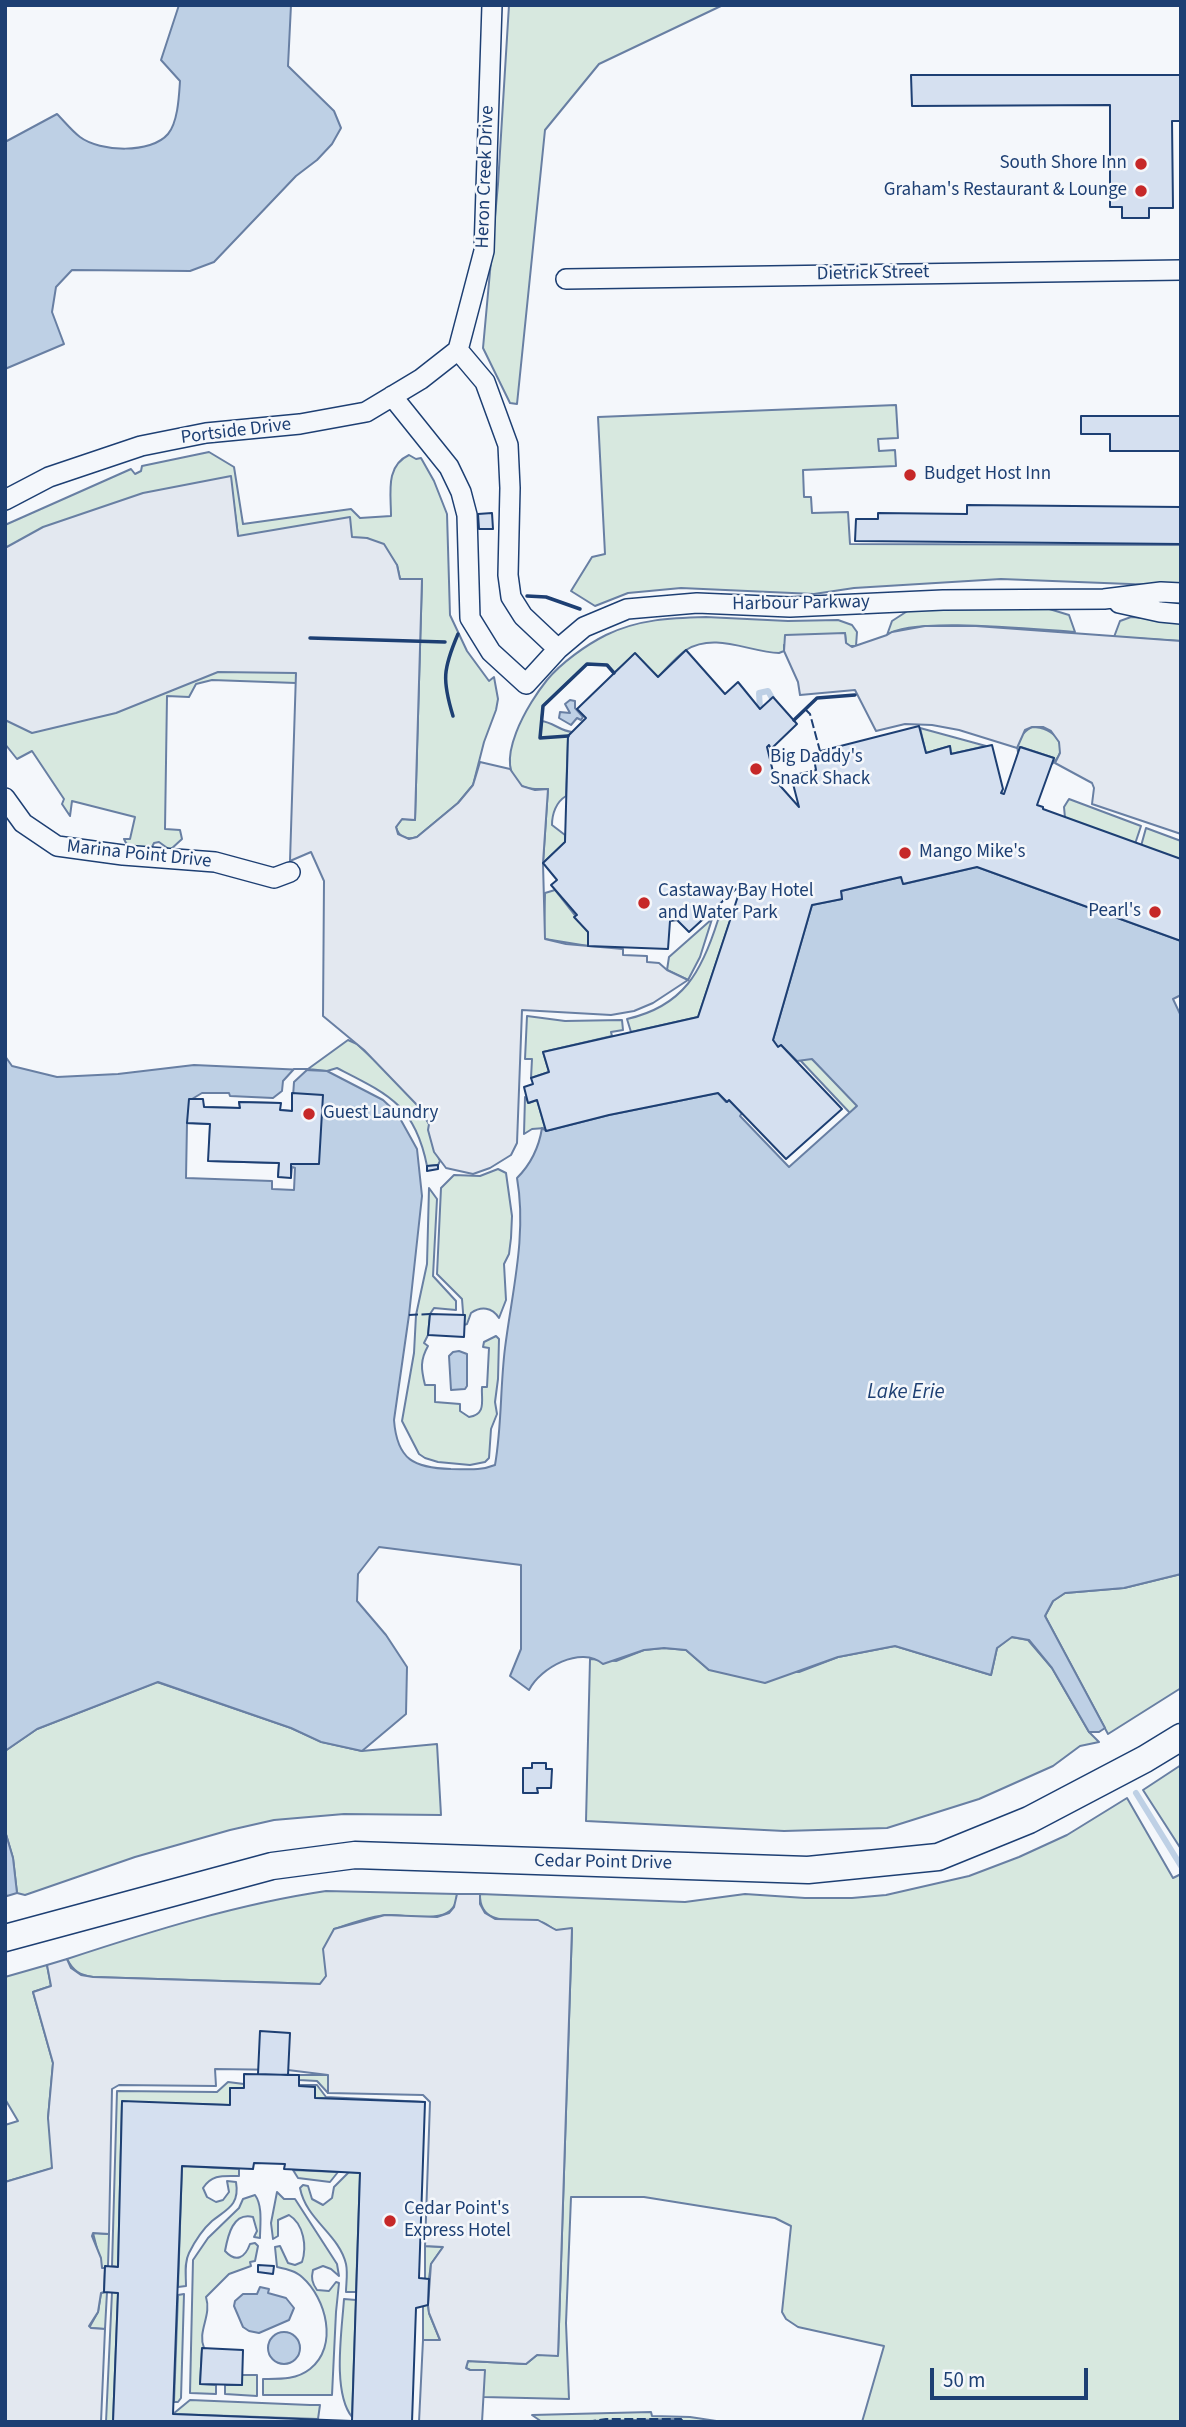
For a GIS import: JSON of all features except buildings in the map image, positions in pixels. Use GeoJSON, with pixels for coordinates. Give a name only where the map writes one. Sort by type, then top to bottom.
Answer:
{"type":"FeatureCollection","features":[{"type":"Feature","properties":{"kind":"main road","name":"Cedar Point Drive"},"geometry":{"type":"LineString","coordinates":[[5,1938],[272,1866],[355,1855],[808,1870],[938,1857],[1029,1820],[1181,1737]]}},
{"type":"Feature","properties":{"kind":"street","name":"Heron Creek Drive"},"geometry":{"type":"LineString","coordinates":[[458,350],[484,251],[492,5]]}},
{"type":"Feature","properties":{"kind":"street","name":"Dietrick Street"},"geometry":{"type":"LineString","coordinates":[[566,279],[1181,270]]}},
{"type":"Feature","properties":{"kind":"street","name":"Portside Drive"},"geometry":{"type":"LineString","coordinates":[[5,500],[49,477],[141,446],[206,433],[300,424],[366,412],[421,379],[458,350]]}},
{"type":"Feature","properties":{"kind":"street"},"geometry":{"type":"LineString","coordinates":[[458,350],[485,382],[508,445],[508,575],[511,597],[523,616],[558,649]]}},
{"type":"Feature","properties":{"kind":"street","name":"Harbour Parkway"},"geometry":{"type":"LineString","coordinates":[[392,396],[449,467],[461,492],[467,515],[470,618],[491,652],[526,684],[558,649],[584,627],[627,610],[697,603],[790,607],[943,600],[1104,599],[1161,592],[1181,593]]}},
{"type":"Feature","properties":{"kind":"street","name":"Harbour Parkway"},"geometry":{"type":"LineString","coordinates":[[1104,599],[1181,614]]}},
{"type":"Feature","properties":{"kind":"street","name":"Marina Point Drive"},"geometry":{"type":"LineString","coordinates":[[5,798],[23,823],[57,846],[123,855],[215,862],[274,878],[290,872]]}},
{"type":"Feature","properties":{"kind":"shaded area"},"geometry":{"type":"Polygon","coordinates":[[[509,5],[723,5],[599,64],[545,130],[517,404],[510,403],[483,348],[498,184],[509,5]]]}},
{"type":"Feature","properties":{"kind":"shaded area"},"geometry":{"type":"Polygon","coordinates":[[[896,405],[898,438],[878,439],[879,451],[895,450],[896,466],[803,470],[804,497],[811,497],[812,513],[848,512],[850,544],[1181,545],[1181,586],[1001,579],[854,588],[814,594],[681,588],[628,593],[595,606],[571,591],[592,557],[605,554],[598,417],[896,405]]]}},
{"type":"Feature","properties":{"kind":"shaded area"},"geometry":{"type":"Polygon","coordinates":[[[209,452],[234,467],[243,524],[351,509],[360,518],[391,516],[390,489],[393,473],[401,460],[409,455],[416,459],[421,458],[434,481],[447,514],[450,615],[467,651],[489,681],[494,677],[498,699],[473,785],[458,803],[417,837],[404,837],[396,827],[402,819],[415,820],[422,579],[400,579],[397,565],[367,538],[238,536],[230,477],[5,551],[5,525],[131,469],[135,474],[141,471],[142,466],[209,452]]]}},
{"type":"Feature","properties":{"kind":"shaded area"},"geometry":{"type":"Polygon","coordinates":[[[231,476],[238,536],[350,517],[352,537],[367,538],[384,544],[397,565],[400,579],[422,579],[415,820],[402,819],[396,827],[398,834],[409,839],[417,837],[458,803],[473,785],[480,762],[510,769],[522,786],[535,790],[548,789],[543,863],[545,939],[566,944],[623,949],[623,955],[647,956],[647,962],[659,963],[688,980],[653,1003],[634,1011],[611,1015],[522,1010],[517,1143],[511,1155],[490,1168],[473,1174],[446,1168],[434,1152],[429,1124],[417,1105],[364,1050],[323,1016],[324,881],[311,852],[290,861],[296,673],[218,672],[116,713],[32,733],[5,720],[5,548],[43,527],[143,493],[231,476]]]}},
{"type":"Feature","properties":{"kind":"shaded area"},"geometry":{"type":"Polygon","coordinates":[[[1046,608],[1069,615],[1075,632],[947,625],[900,629],[887,635],[892,621],[909,610],[1046,608]]]}},
{"type":"Feature","properties":{"kind":"shaded area"},"geometry":{"type":"Polygon","coordinates":[[[706,617],[788,621],[838,620],[852,625],[857,632],[856,646],[846,643],[845,633],[784,645],[784,651],[779,653],[732,644],[709,643],[686,650],[658,677],[635,654],[614,673],[607,665],[587,664],[543,706],[541,721],[572,732],[568,736],[566,796],[557,805],[552,821],[552,825],[565,835],[565,842],[543,863],[548,789],[522,786],[513,776],[510,763],[516,733],[531,702],[567,661],[606,635],[643,623],[706,617]]]}},
{"type":"Feature","properties":{"kind":"shaded area"},"geometry":{"type":"Polygon","coordinates":[[[1131,617],[1181,621],[1181,641],[1114,637],[1120,621],[1131,617]]]}},
{"type":"Feature","properties":{"kind":"shaded area"},"geometry":{"type":"Polygon","coordinates":[[[925,626],[976,626],[1181,641],[1181,834],[1092,804],[1092,783],[1055,763],[1060,753],[1059,742],[1051,731],[1043,727],[1025,730],[1017,748],[959,730],[932,725],[905,724],[876,731],[855,690],[800,695],[798,682],[784,651],[785,635],[845,633],[846,643],[852,647],[892,632],[925,626]]]}},
{"type":"Feature","properties":{"kind":"shaded area"},"geometry":{"type":"Polygon","coordinates":[[[297,650],[296,683],[212,680],[196,684],[189,697],[167,696],[165,829],[180,830],[182,839],[170,850],[159,842],[152,847],[136,850],[126,843],[124,839],[130,839],[135,817],[72,801],[70,816],[62,804],[64,799],[32,751],[17,759],[5,744],[5,715],[297,650]]]}},
{"type":"Feature","properties":{"kind":"shaded area"},"geometry":{"type":"Polygon","coordinates":[[[1032,727],[1047,730],[1058,739],[1060,751],[1052,764],[1054,758],[1021,747],[1018,752],[1020,737],[1032,727]]]}},
{"type":"Feature","properties":{"kind":"shaded area"},"geometry":{"type":"Polygon","coordinates":[[[920,728],[986,746],[951,754],[950,746],[926,753],[920,728]]]}},
{"type":"Feature","properties":{"kind":"shaded area"},"geometry":{"type":"Polygon","coordinates":[[[1069,799],[1141,826],[1135,844],[1065,818],[1064,807],[1069,799]]]}},
{"type":"Feature","properties":{"kind":"shaded area"},"geometry":{"type":"Polygon","coordinates":[[[1146,828],[1181,841],[1181,860],[1141,846],[1146,828]]]}},
{"type":"Feature","properties":{"kind":"shaded area"},"geometry":{"type":"Polygon","coordinates":[[[555,890],[588,932],[588,946],[545,939],[523,962],[544,937],[545,893],[555,890]]]}},
{"type":"Feature","properties":{"kind":"shaded area"},"geometry":{"type":"Polygon","coordinates":[[[725,916],[731,918],[698,1017],[631,1032],[627,1019],[663,1005],[688,984],[705,955],[718,920],[725,916]]]}},
{"type":"Feature","properties":{"kind":"shaded area"},"geometry":{"type":"Polygon","coordinates":[[[712,919],[700,957],[688,980],[667,970],[669,957],[712,919]]]}},
{"type":"Feature","properties":{"kind":"shaded area"},"geometry":{"type":"Polygon","coordinates":[[[527,1016],[565,1021],[622,1020],[623,1030],[611,1032],[612,1036],[543,1052],[549,1072],[531,1078],[532,1059],[525,1059],[527,1016]]]}},
{"type":"Feature","properties":{"kind":"shaded area"},"geometry":{"type":"Polygon","coordinates":[[[348,1040],[357,1044],[397,1081],[423,1112],[431,1128],[440,1161],[438,1165],[427,1166],[422,1145],[407,1115],[385,1094],[337,1068],[327,1071],[308,1069],[348,1040]]]}},
{"type":"Feature","properties":{"kind":"shaded area"},"geometry":{"type":"Polygon","coordinates":[[[808,1058],[858,1105],[850,1113],[800,1060],[808,1058]]]}},
{"type":"Feature","properties":{"kind":"shaded area"},"geometry":{"type":"Polygon","coordinates":[[[525,1097],[529,1103],[537,1100],[545,1128],[532,1129],[524,1134],[525,1097]]]}},
{"type":"Feature","properties":{"kind":"shaded area"},"geometry":{"type":"Polygon","coordinates":[[[498,1169],[506,1173],[512,1216],[509,1254],[504,1264],[506,1300],[499,1318],[490,1310],[479,1309],[471,1313],[464,1325],[462,1299],[437,1274],[441,1188],[454,1175],[480,1176],[498,1169]]]}},
{"type":"Feature","properties":{"kind":"shaded area"},"geometry":{"type":"Polygon","coordinates":[[[429,1188],[437,1199],[433,1276],[456,1301],[456,1310],[434,1308],[430,1314],[428,1335],[424,1343],[428,1346],[422,1360],[422,1369],[425,1385],[435,1385],[435,1402],[460,1404],[460,1411],[469,1417],[478,1413],[482,1406],[482,1387],[487,1387],[489,1348],[483,1347],[484,1342],[496,1336],[499,1339],[495,1402],[497,1414],[491,1429],[489,1458],[485,1462],[470,1465],[425,1458],[419,1454],[402,1421],[414,1353],[416,1315],[427,1264],[429,1188]]]}},
{"type":"Feature","properties":{"kind":"shaded area"},"geometry":{"type":"Polygon","coordinates":[[[1181,1574],[1181,1688],[1108,1734],[1045,1616],[1053,1601],[1065,1593],[1124,1588],[1181,1574]]]}},
{"type":"Feature","properties":{"kind":"shaded area"},"geometry":{"type":"Polygon","coordinates":[[[1011,1637],[1028,1640],[1052,1668],[1089,1732],[1099,1742],[1080,1746],[1053,1766],[979,1799],[887,1828],[784,1831],[586,1821],[590,1659],[616,1661],[644,1650],[664,1648],[686,1650],[709,1670],[799,1672],[838,1657],[895,1646],[991,1675],[997,1648],[1011,1637]]]}},
{"type":"Feature","properties":{"kind":"shaded area"},"geometry":{"type":"Polygon","coordinates":[[[157,1682],[291,1728],[322,1742],[362,1751],[437,1744],[441,1815],[344,1814],[274,1820],[135,1857],[25,1895],[17,1893],[13,1858],[5,1831],[5,1751],[37,1729],[157,1682]]]}},
{"type":"Feature","properties":{"kind":"shaded area"},"geometry":{"type":"Polygon","coordinates":[[[1181,1765],[1181,1849],[1143,1790],[1181,1765]]]}},
{"type":"Feature","properties":{"kind":"shaded area"},"geometry":{"type":"Polygon","coordinates":[[[1127,1798],[1173,1878],[1181,1874],[1181,2422],[862,2422],[884,2346],[798,2327],[786,2319],[782,2312],[791,2226],[775,2218],[644,2197],[571,2197],[566,2323],[569,2399],[483,2397],[484,2370],[466,2368],[468,2361],[526,2364],[537,2355],[558,2355],[572,1929],[556,1930],[541,1922],[493,1917],[486,1913],[481,1905],[480,1894],[685,1902],[745,1894],[805,1898],[886,1895],[969,1876],[1019,1857],[1067,1835],[1127,1798]]]}},
{"type":"Feature","properties":{"kind":"shaded area"},"geometry":{"type":"Polygon","coordinates":[[[326,1891],[457,1894],[455,1905],[441,1915],[380,1916],[334,1929],[326,1977],[320,1984],[93,1977],[77,1972],[67,1959],[228,1911],[326,1891]]]}},
{"type":"Feature","properties":{"kind":"shaded area"},"geometry":{"type":"Polygon","coordinates":[[[457,1894],[480,1894],[480,1904],[485,1913],[495,1919],[538,1920],[556,1930],[572,1928],[558,2356],[537,2355],[526,2364],[468,2361],[466,2368],[485,2370],[482,2422],[419,2422],[423,2340],[440,2340],[428,2305],[431,2264],[443,2247],[425,2246],[430,2102],[423,2095],[328,2093],[328,2075],[288,2070],[215,2069],[216,2086],[119,2085],[112,2089],[109,2234],[93,2233],[92,2236],[102,2268],[105,2268],[104,2292],[101,2293],[98,2312],[89,2326],[105,2329],[101,2422],[5,2422],[5,2182],[52,2168],[48,2118],[53,2063],[33,1992],[51,1986],[47,1965],[67,1959],[71,1968],[81,1975],[93,1977],[320,1984],[326,1976],[323,1949],[334,1929],[385,1915],[437,1917],[449,1913],[454,1907],[457,1894]]]}},
{"type":"Feature","properties":{"kind":"shaded area"},"geometry":{"type":"Polygon","coordinates":[[[47,1965],[51,1986],[33,1992],[53,2063],[48,2118],[67,2164],[5,2182],[5,2125],[18,2121],[5,2099],[5,1977],[47,1965]]]}},
{"type":"Feature","properties":{"kind":"shaded area"},"geometry":{"type":"Polygon","coordinates":[[[299,2075],[329,2075],[328,2093],[317,2081],[299,2080],[299,2075]]]}},
{"type":"Feature","properties":{"kind":"shaded area"},"geometry":{"type":"Polygon","coordinates":[[[228,2082],[244,2084],[244,2088],[230,2088],[230,2105],[122,2102],[118,2267],[112,2266],[117,2091],[217,2092],[228,2082]]]}},
{"type":"Feature","properties":{"kind":"shaded area"},"geometry":{"type":"Polygon","coordinates":[[[299,2085],[317,2085],[326,2097],[425,2102],[315,2098],[315,2087],[299,2085]]]}},
{"type":"Feature","properties":{"kind":"shaded area"},"geometry":{"type":"Polygon","coordinates":[[[182,2166],[239,2169],[239,2176],[214,2178],[203,2188],[207,2197],[216,2202],[223,2200],[229,2192],[227,2181],[236,2182],[237,2190],[231,2206],[209,2224],[196,2241],[186,2261],[186,2286],[178,2287],[182,2166]]]}},
{"type":"Feature","properties":{"kind":"shaded area"},"geometry":{"type":"Polygon","coordinates":[[[293,2170],[338,2172],[330,2182],[298,2178],[293,2170]]]}},
{"type":"Feature","properties":{"kind":"shaded area"},"geometry":{"type":"Polygon","coordinates":[[[349,2172],[360,2173],[356,2292],[346,2292],[347,2267],[342,2253],[309,2209],[300,2188],[303,2185],[308,2186],[312,2199],[323,2205],[332,2198],[334,2187],[349,2172]]]}},
{"type":"Feature","properties":{"kind":"shaded area"},"geometry":{"type":"Polygon","coordinates":[[[277,2192],[284,2199],[295,2199],[337,2264],[339,2276],[323,2266],[313,2270],[312,2276],[317,2290],[329,2291],[336,2282],[339,2283],[332,2395],[263,2395],[263,2379],[293,2377],[310,2369],[319,2359],[327,2335],[323,2309],[310,2286],[297,2273],[277,2267],[275,2247],[280,2246],[288,2263],[295,2265],[302,2262],[304,2250],[301,2230],[289,2215],[278,2220],[278,2236],[273,2239],[271,2223],[277,2192]]]}},
{"type":"Feature","properties":{"kind":"shaded area"},"geometry":{"type":"Polygon","coordinates":[[[255,2195],[260,2210],[260,2238],[254,2237],[257,2231],[253,2217],[246,2216],[236,2221],[233,2226],[225,2251],[233,2257],[240,2257],[246,2253],[250,2244],[255,2243],[258,2246],[255,2261],[250,2262],[251,2266],[229,2274],[206,2297],[200,2384],[216,2385],[216,2394],[190,2393],[193,2260],[208,2238],[239,2208],[243,2199],[255,2195]]]}},
{"type":"Feature","properties":{"kind":"shaded area"},"geometry":{"type":"Polygon","coordinates":[[[93,2233],[109,2234],[108,2266],[105,2268],[102,2268],[93,2233]]]}},
{"type":"Feature","properties":{"kind":"shaded area"},"geometry":{"type":"Polygon","coordinates":[[[425,2246],[443,2247],[431,2264],[429,2279],[425,2279],[425,2246]]]}},
{"type":"Feature","properties":{"kind":"shaded area"},"geometry":{"type":"Polygon","coordinates":[[[107,2292],[105,2329],[89,2328],[98,2312],[101,2293],[107,2292]]]}},
{"type":"Feature","properties":{"kind":"shaded area"},"geometry":{"type":"Polygon","coordinates":[[[112,2292],[118,2293],[113,2422],[106,2422],[112,2292]]]}},
{"type":"Feature","properties":{"kind":"shaded area"},"geometry":{"type":"Polygon","coordinates":[[[184,2294],[181,2398],[174,2402],[178,2295],[184,2294]]]}},
{"type":"Feature","properties":{"kind":"shaded area"},"geometry":{"type":"Polygon","coordinates":[[[344,2299],[356,2300],[352,2417],[346,2406],[340,2377],[344,2299]]]}},
{"type":"Feature","properties":{"kind":"shaded area"},"geometry":{"type":"Polygon","coordinates":[[[423,2305],[428,2305],[440,2340],[423,2340],[423,2305]]]}},
{"type":"Feature","properties":{"kind":"shaded area"},"geometry":{"type":"Polygon","coordinates":[[[242,2375],[257,2375],[257,2396],[225,2394],[225,2385],[242,2385],[242,2375]]]}},
{"type":"Feature","properties":{"kind":"shaded area"},"geometry":{"type":"Polygon","coordinates":[[[190,2400],[320,2405],[318,2419],[173,2414],[190,2400]]]}},
{"type":"Feature","properties":{"kind":"shaded area"},"geometry":{"type":"Polygon","coordinates":[[[651,2412],[652,2416],[690,2417],[723,2422],[683,2422],[681,2419],[542,2422],[532,2415],[651,2412]]]}},
{"type":"Feature","properties":{"kind":"water"},"geometry":{"type":"Polygon","coordinates":[[[179,5],[291,5],[288,66],[334,111],[341,128],[332,144],[317,160],[296,176],[214,262],[190,271],[72,270],[56,287],[52,312],[64,344],[5,369],[5,142],[57,114],[80,137],[100,146],[138,148],[150,145],[168,134],[174,123],[180,81],[161,60],[179,5]]]}},
{"type":"Feature","properties":{"kind":"water"},"geometry":{"type":"Polygon","coordinates":[[[570,700],[575,701],[575,708],[583,717],[581,720],[577,718],[571,725],[559,718],[560,712],[570,713],[565,704],[570,700]]]}},
{"type":"Feature","properties":{"kind":"water","name":"Lake Erie"},"geometry":{"type":"Polygon","coordinates":[[[977,867],[1181,941],[1181,995],[1173,999],[1181,1016],[1181,1574],[1124,1588],[1065,1593],[1053,1601],[1045,1616],[1105,1728],[1099,1732],[1089,1732],[1052,1668],[1029,1640],[1012,1637],[997,1648],[991,1675],[895,1646],[838,1657],[765,1683],[709,1670],[686,1650],[664,1648],[644,1650],[603,1664],[584,1657],[573,1658],[551,1667],[529,1690],[510,1676],[521,1649],[521,1565],[379,1547],[358,1574],[357,1601],[386,1635],[407,1667],[406,1714],[362,1751],[321,1742],[291,1728],[158,1682],[37,1729],[5,1751],[5,1056],[12,1066],[57,1077],[118,1074],[194,1065],[327,1071],[383,1100],[397,1113],[417,1149],[422,1196],[394,1420],[396,1434],[404,1453],[417,1464],[438,1468],[484,1468],[495,1465],[497,1450],[505,1348],[519,1242],[520,1199],[517,1178],[534,1154],[542,1128],[546,1131],[718,1093],[742,1113],[740,1116],[789,1167],[857,1106],[812,1059],[797,1061],[773,1040],[812,905],[842,899],[841,891],[901,877],[904,884],[977,867]]]}},
{"type":"Feature","properties":{"kind":"water"},"geometry":{"type":"Polygon","coordinates":[[[459,1351],[467,1354],[467,1386],[465,1389],[451,1390],[449,1356],[459,1351]]]}},
{"type":"Feature","properties":{"kind":"water"},"geometry":{"type":"Polygon","coordinates":[[[5,1831],[13,1858],[17,1893],[7,1896],[5,1894],[5,1831]]]}},
{"type":"Feature","properties":{"kind":"water"},"geometry":{"type":"Polygon","coordinates":[[[260,2287],[269,2289],[268,2293],[286,2298],[294,2308],[289,2320],[259,2333],[243,2327],[234,2306],[235,2301],[243,2294],[257,2294],[260,2287]]]}},
{"type":"Feature","properties":{"kind":"water"},"geometry":{"type":"Polygon","coordinates":[[[284,2332],[295,2337],[300,2348],[295,2359],[284,2364],[273,2359],[268,2348],[273,2337],[284,2332]]]}},
{"type":"Feature","properties":{"kind":"pier"},"geometry":{"type":"Polygon","coordinates":[[[294,1069],[308,1069],[294,1082],[292,1111],[280,1110],[280,1103],[239,1102],[240,1108],[204,1107],[202,1099],[192,1099],[202,1093],[273,1098],[282,1091],[283,1081],[294,1069]]]}},
{"type":"Feature","properties":{"kind":"pier"},"geometry":{"type":"Polygon","coordinates":[[[187,1123],[210,1124],[209,1161],[279,1163],[278,1176],[291,1177],[292,1167],[295,1168],[294,1190],[272,1189],[272,1181],[186,1178],[187,1123]]]}},
{"type":"Feature","properties":{"kind":"waterway"},"geometry":{"type":"LineString","coordinates":[[760,709],[759,693],[768,691],[772,698]]}},
{"type":"Feature","properties":{"kind":"waterway"},"geometry":{"type":"LineString","coordinates":[[1136,1793],[1181,1866]]}},
{"type":"Feature","properties":{"kind":"fence"},"geometry":{"type":"LineString","coordinates":[[805,709],[810,714],[820,751]]}},
{"type":"Feature","properties":{"kind":"fence"},"geometry":{"type":"LineString","coordinates":[[409,1315],[430,1314]]}},
{"type":"Feature","properties":{"kind":"fence"},"geometry":{"type":"LineString","coordinates":[[587,2422],[606,2419],[681,2419],[683,2422]]}},
{"type":"Feature","properties":{"kind":"wall"},"geometry":{"type":"LineString","coordinates":[[527,596],[546,597],[580,609]]}},
{"type":"Feature","properties":{"kind":"wall"},"geometry":{"type":"LineString","coordinates":[[453,716],[446,675],[449,657],[458,634]]}},
{"type":"Feature","properties":{"kind":"wall"},"geometry":{"type":"LineString","coordinates":[[310,638],[445,642]]}},
{"type":"Feature","properties":{"kind":"wall"},"geometry":{"type":"LineString","coordinates":[[568,736],[540,738],[543,706],[587,664],[607,665],[614,673]]}},
{"type":"Feature","properties":{"kind":"wall"},"geometry":{"type":"LineString","coordinates":[[794,720],[817,698],[855,695]]}},
{"type":"Feature","properties":{"kind":"place","name":"South Shore Inn"},"geometry":{"type":"Point","coordinates":[1141,164]}},
{"type":"Feature","properties":{"kind":"place","name":"Graham's Restaurant & Lounge"},"geometry":{"type":"Point","coordinates":[1141,191]}},
{"type":"Feature","properties":{"kind":"place","name":"Budget Host Inn"},"geometry":{"type":"Point","coordinates":[910,475]}},
{"type":"Feature","properties":{"kind":"place","name":"Big Daddy's Snack Shack"},"geometry":{"type":"Point","coordinates":[756,769]}},
{"type":"Feature","properties":{"kind":"place","name":"Mango Mike's"},"geometry":{"type":"Point","coordinates":[905,853]}},
{"type":"Feature","properties":{"kind":"place","name":"Castaway Bay Hotel and Water Park"},"geometry":{"type":"Point","coordinates":[644,903]}},
{"type":"Feature","properties":{"kind":"place","name":"Pearl's"},"geometry":{"type":"Point","coordinates":[1155,912]}},
{"type":"Feature","properties":{"kind":"place","name":"Guest Laundry"},"geometry":{"type":"Point","coordinates":[309,1114]}},
{"type":"Feature","properties":{"kind":"place","name":"Cedar Point's Express Hotel"},"geometry":{"type":"Point","coordinates":[390,2221]}}]}
